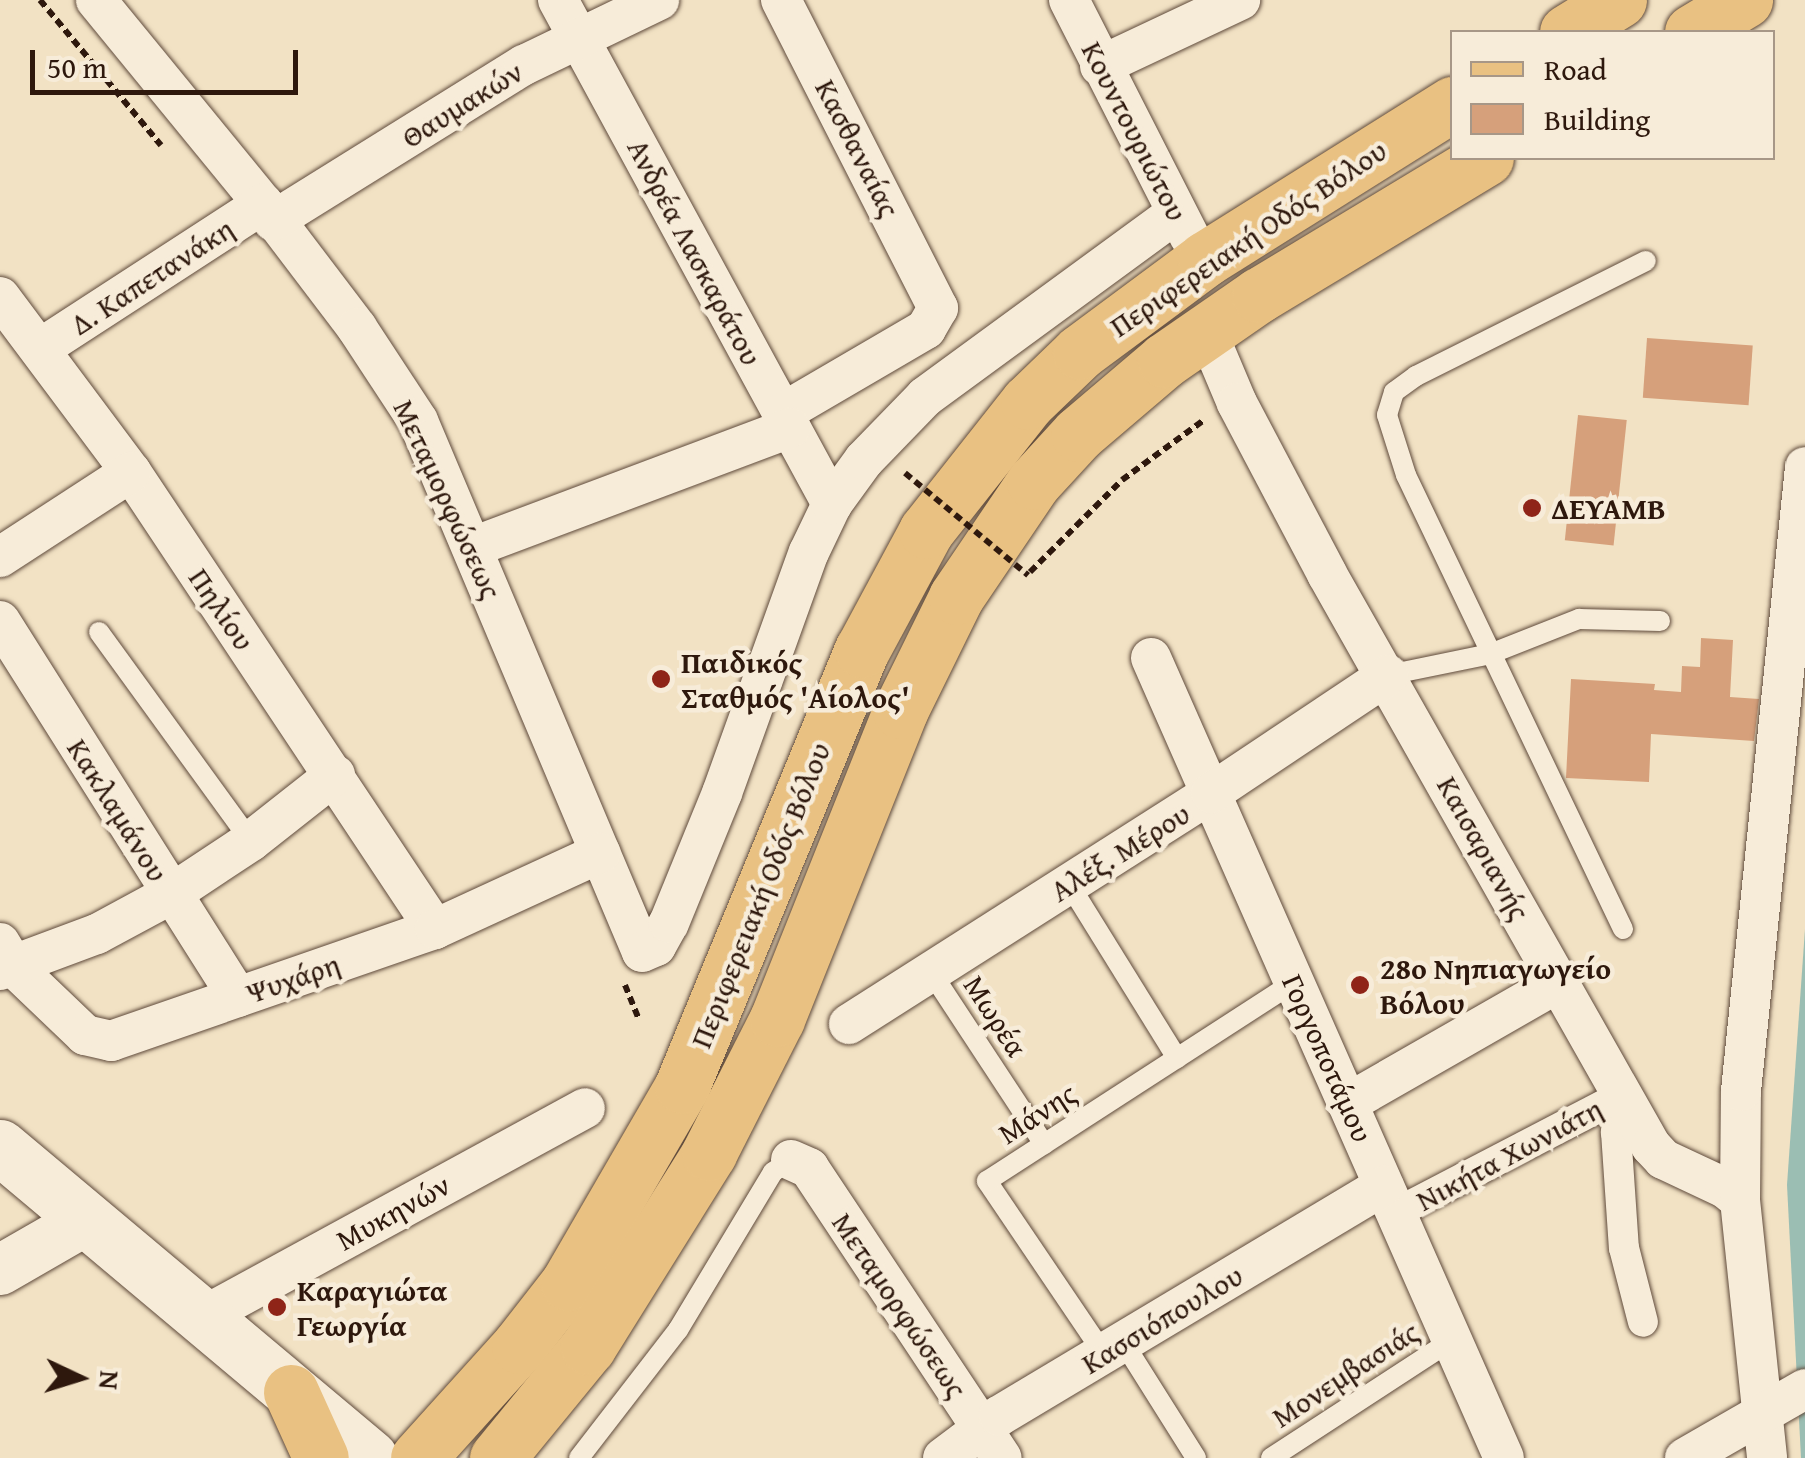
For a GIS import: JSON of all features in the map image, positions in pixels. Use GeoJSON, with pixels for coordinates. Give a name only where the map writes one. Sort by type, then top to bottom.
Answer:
{"type":"FeatureCollection","features":[{"type":"Feature","properties":{"kind":"main road"},"geometry":{"type":"LineString","coordinates":[[1570,30],[1618,0]]}},
{"type":"Feature","properties":{"kind":"main road"},"geometry":{"type":"LineString","coordinates":[[1695,30],[1745,0]]}},
{"type":"Feature","properties":{"kind":"main road","name":"Περιφερειακή Οδός Βόλου"},"geometry":{"type":"LineString","coordinates":[[418,1458],[519,1346],[568,1283],[682,1086],[846,686],[926,531],[1028,402],[1080,352],[1205,259],[1450,105]]}},
{"type":"Feature","properties":{"kind":"main road","name":"Περιφερειακή Οδός Βόλου"},"geometry":{"type":"LineString","coordinates":[[498,1458],[629,1286],[709,1153],[777,1019],[900,711],[956,597],[1034,482],[1130,386],[1206,332],[1483,160]]}},
{"type":"Feature","properties":{"kind":"main road"},"geometry":{"type":"LineString","coordinates":[[0,1147],[370,1458]]}},
{"type":"Feature","properties":{"kind":"main road"},"geometry":{"type":"LineString","coordinates":[[291,1392],[312,1452]]}},
{"type":"Feature","properties":{"kind":"main road"},"geometry":{"type":"LineString","coordinates":[[522,1458],[542,1404]]}},
{"type":"Feature","properties":{"kind":"street","name":"Μεταμορφώσεως"},"geometry":{"type":"LineString","coordinates":[[96,0],[268,213],[357,328],[406,400],[473,547],[600,853],[630,960]]}},
{"type":"Feature","properties":{"kind":"street","name":"Ανδρέα Λασκαράτου"},"geometry":{"type":"LineString","coordinates":[[558,0],[832,504]]}},
{"type":"Feature","properties":{"kind":"street","name":"Θαυμακών"},"geometry":{"type":"LineString","coordinates":[[268,213],[524,64],[659,0]]}},
{"type":"Feature","properties":{"kind":"street","name":"Κασθαναίας"},"geometry":{"type":"LineString","coordinates":[[781,0],[938,308],[926,329],[786,420]]}},
{"type":"Feature","properties":{"kind":"street","name":"Κουντουριώτου"},"geometry":{"type":"LineString","coordinates":[[1069,0],[1175,214],[1205,259]]}},
{"type":"Feature","properties":{"kind":"street"},"geometry":{"type":"LineString","coordinates":[[1100,66],[1240,0]]}},
{"type":"Feature","properties":{"kind":"street","name":"Δ. Καπετανάκη"},"geometry":{"type":"LineString","coordinates":[[23,344],[268,213]]}},
{"type":"Feature","properties":{"kind":"street"},"geometry":{"type":"LineString","coordinates":[[630,960],[656,946],[668,923],[722,794],[795,586],[832,504],[877,442],[924,397],[1175,214]]}},
{"type":"Feature","properties":{"kind":"street","name":"Πηλίου"},"geometry":{"type":"LineString","coordinates":[[0,297],[23,344],[131,472],[435,929]]}},
{"type":"Feature","properties":{"kind":"street","name":"Καισαριανής"},"geometry":{"type":"LineString","coordinates":[[1206,332],[1237,403],[1327,574],[1388,674],[1622,1095],[1663,1159],[1725,1188],[1740,1200]]}},
{"type":"Feature","properties":{"kind":"street"},"geometry":{"type":"LineString","coordinates":[[473,547],[786,420]]}},
{"type":"Feature","properties":{"kind":"street"},"geometry":{"type":"LineString","coordinates":[[1767,1458],[1782,1402],[1740,1200],[1741,1091],[1805,468]]}},
{"type":"Feature","properties":{"kind":"street"},"geometry":{"type":"LineString","coordinates":[[0,558],[131,472]]}},
{"type":"Feature","properties":{"kind":"street","name":"Κακλαμάνου"},"geometry":{"type":"LineString","coordinates":[[0,621],[238,997]]}},
{"type":"Feature","properties":{"kind":"street","name":"Γοργοποτάμου"},"geometry":{"type":"LineString","coordinates":[[1151,658],[1504,1458]]}},
{"type":"Feature","properties":{"kind":"street","name":"Αλέξ. Μέρου"},"geometry":{"type":"LineString","coordinates":[[849,1024],[1211,794],[1388,674]]}},
{"type":"Feature","properties":{"kind":"street"},"geometry":{"type":"LineString","coordinates":[[5,961],[96,934],[172,894],[252,841],[335,775]]}},
{"type":"Feature","properties":{"kind":"street","name":"Ψυχάρη"},"geometry":{"type":"LineString","coordinates":[[5,961],[96,1040],[111,1041],[435,929],[600,853]]}},
{"type":"Feature","properties":{"kind":"street"},"geometry":{"type":"LineString","coordinates":[[1348,1103],[1559,982]]}},
{"type":"Feature","properties":{"kind":"street"},"geometry":{"type":"LineString","coordinates":[[1622,1095],[1616,1132],[1624,1248],[1643,1322]]}},
{"type":"Feature","properties":{"kind":"street","name":"Νικήτα Χωνιάτη"},"geometry":{"type":"LineString","coordinates":[[1390,1200],[1622,1095]]}},
{"type":"Feature","properties":{"kind":"street","name":"Μυκηνών"},"geometry":{"type":"LineString","coordinates":[[202,1317],[585,1108]]}},
{"type":"Feature","properties":{"kind":"street","name":"Μεταμορφώσεως"},"geometry":{"type":"LineString","coordinates":[[791,1160],[809,1168],[993,1444]]}},
{"type":"Feature","properties":{"kind":"street","name":"Κασσιόπουλου"},"geometry":{"type":"LineString","coordinates":[[943,1458],[993,1444],[998,1416],[1114,1348],[1390,1200]]}},
{"type":"Feature","properties":{"kind":"street"},"geometry":{"type":"LineString","coordinates":[[0,1270],[87,1220]]}},
{"type":"Feature","properties":{"kind":"street"},"geometry":{"type":"LineString","coordinates":[[1685,1458],[1782,1402]]}},
{"type":"Feature","properties":{"kind":"lane"},"geometry":{"type":"LineString","coordinates":[[1623,930],[1396,450],[1388,404],[1402,384],[1416,376],[1646,261]]}},
{"type":"Feature","properties":{"kind":"lane"},"geometry":{"type":"LineString","coordinates":[[1388,674],[1490,654],[1579,618],[1660,620]]}},
{"type":"Feature","properties":{"kind":"lane"},"geometry":{"type":"LineString","coordinates":[[99,632],[252,841]]}},
{"type":"Feature","properties":{"kind":"lane"},"geometry":{"type":"LineString","coordinates":[[1069,884],[1177,1058]]}},
{"type":"Feature","properties":{"kind":"lane","name":"Μωρέα"},"geometry":{"type":"LineString","coordinates":[[931,972],[1044,1144]]}},
{"type":"Feature","properties":{"kind":"lane","name":"Μάνης"},"geometry":{"type":"LineString","coordinates":[[1114,1348],[987,1181],[1294,982]]}},
{"type":"Feature","properties":{"kind":"lane"},"geometry":{"type":"LineString","coordinates":[[579,1458],[678,1330],[772,1172],[791,1160]]}},
{"type":"Feature","properties":{"kind":"lane","name":"Μονεμβασιάς"},"geometry":{"type":"LineString","coordinates":[[1271,1458],[1452,1340]]}},
{"type":"Feature","properties":{"kind":"lane"},"geometry":{"type":"LineString","coordinates":[[1114,1348],[1196,1458]]}},
{"type":"Feature","properties":{"kind":"path"},"geometry":{"type":"LineString","coordinates":[[40,0],[168,154]]}},
{"type":"Feature","properties":{"kind":"path"},"geometry":{"type":"LineString","coordinates":[[905,474],[1028,574],[1153,454],[1196,424],[1237,403]]}},
{"type":"Feature","properties":{"kind":"path"},"geometry":{"type":"LineString","coordinates":[[630,960],[639,1020]]}},
{"type":"Feature","properties":{"kind":"water"},"geometry":{"type":"Polygon","coordinates":[[[1805,929],[1805,1458],[1801,1458],[1787,1185],[1805,929]]]}},
{"type":"Feature","properties":{"kind":"building"},"geometry":{"type":"Polygon","coordinates":[[[1647,338],[1753,345],[1749,405],[1643,398],[1647,338]]]}},
{"type":"Feature","properties":{"kind":"building"},"geometry":{"type":"Polygon","coordinates":[[[1578,415],[1627,420],[1614,545],[1565,540],[1578,415]]]}},
{"type":"Feature","properties":{"kind":"building"},"geometry":{"type":"Polygon","coordinates":[[[1701,638],[1733,640],[1730,697],[1759,699],[1754,741],[1651,734],[1649,782],[1566,778],[1571,679],[1655,684],[1654,690],[1681,692],[1682,666],[1700,667],[1701,638]]]}},
{"type":"Feature","properties":{"kind":"place","name":"ΔΕΥΑΜΒ"},"geometry":{"type":"Point","coordinates":[1532,508]}},
{"type":"Feature","properties":{"kind":"place","name":"Παιδικός Σταθμός 'Αίολος'"},"geometry":{"type":"Point","coordinates":[661,679]}},
{"type":"Feature","properties":{"kind":"place","name":"28ο Νηπιαγωγείο Βόλου"},"geometry":{"type":"Point","coordinates":[1360,985]}},
{"type":"Feature","properties":{"kind":"place","name":"Καραγιώτα Γεωργία"},"geometry":{"type":"Point","coordinates":[277,1307]}}]}
